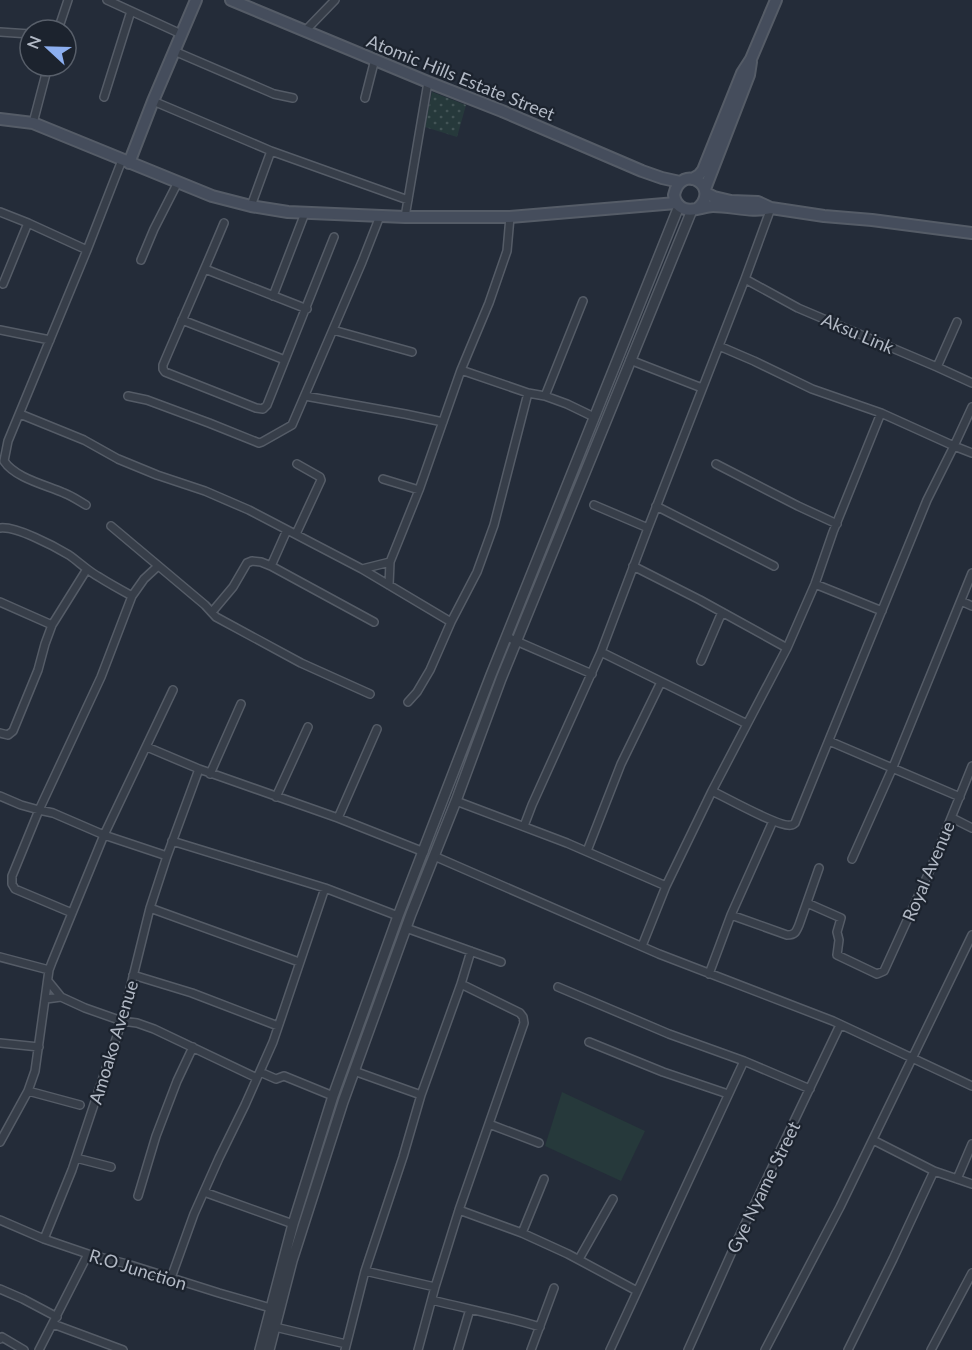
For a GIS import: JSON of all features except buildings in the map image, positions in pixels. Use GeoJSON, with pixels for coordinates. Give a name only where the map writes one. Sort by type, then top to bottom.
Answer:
{"type":"FeatureCollection","features":[{"type":"Feature","properties":{"kind":"main road"},"geometry":{"type":"LineString","coordinates":[[126,161],[196,0]]}},
{"type":"Feature","properties":{"kind":"main road","name":"Atomic Hills Estate Street"},"geometry":{"type":"LineString","coordinates":[[231,0],[585,145],[642,171],[680,182]]}},
{"type":"Feature","properties":{"kind":"main road"},"geometry":{"type":"LineString","coordinates":[[694,209],[704,201],[705,191],[749,75],[752,59],[776,0]]}},
{"type":"Feature","properties":{"kind":"main road"},"geometry":{"type":"LineString","coordinates":[[692,179],[704,170],[742,73],[752,59]]}},
{"type":"Feature","properties":{"kind":"main road"},"geometry":{"type":"LineString","coordinates":[[0,119],[33,123],[212,196],[251,206],[305,213],[405,217],[510,217],[677,204],[685,209],[712,206],[757,210],[771,208]]}},
{"type":"Feature","properties":{"kind":"main road"},"geometry":{"type":"LineString","coordinates":[[677,204],[674,192],[680,182],[688,178],[700,182],[705,191],[714,197],[731,201],[758,202],[771,208],[824,216],[972,233]]}},
{"type":"Feature","properties":{"kind":"street"},"geometry":{"type":"LineString","coordinates":[[62,18],[68,0]]}},
{"type":"Feature","properties":{"kind":"street"},"geometry":{"type":"LineString","coordinates":[[107,0],[181,34]]}},
{"type":"Feature","properties":{"kind":"street"},"geometry":{"type":"LineString","coordinates":[[306,30],[335,0]]}},
{"type":"Feature","properties":{"kind":"street"},"geometry":{"type":"LineString","coordinates":[[104,97],[131,11]]}},
{"type":"Feature","properties":{"kind":"street"},"geometry":{"type":"LineString","coordinates":[[0,32],[18,33]]}},
{"type":"Feature","properties":{"kind":"street"},"geometry":{"type":"LineString","coordinates":[[174,51],[274,94],[293,98]]}},
{"type":"Feature","properties":{"kind":"street"},"geometry":{"type":"LineString","coordinates":[[365,98],[375,59]]}},
{"type":"Feature","properties":{"kind":"street"},"geometry":{"type":"LineString","coordinates":[[33,123],[45,78]]}},
{"type":"Feature","properties":{"kind":"street"},"geometry":{"type":"LineString","coordinates":[[405,217],[428,82]]}},
{"type":"Feature","properties":{"kind":"street"},"geometry":{"type":"LineString","coordinates":[[153,101],[271,151],[408,200]]}},
{"type":"Feature","properties":{"kind":"street"},"geometry":{"type":"LineString","coordinates":[[251,206],[271,151]]}},
{"type":"Feature","properties":{"kind":"street"},"geometry":{"type":"LineString","coordinates":[[86,505],[25,477],[6,465],[5,452],[87,249],[126,161]]}},
{"type":"Feature","properties":{"kind":"street"},"geometry":{"type":"LineString","coordinates":[[141,260],[178,182]]}},
{"type":"Feature","properties":{"kind":"street"},"geometry":{"type":"LineString","coordinates":[[269,1350],[293,1224],[333,1096],[398,916],[677,204]]}},
{"type":"Feature","properties":{"kind":"street"},"geometry":{"type":"LineString","coordinates":[[524,826],[601,652],[718,346],[746,279],[771,208]]}},
{"type":"Feature","properties":{"kind":"street"},"geometry":{"type":"LineString","coordinates":[[260,1350],[292,1261],[354,1071],[406,928],[516,641],[694,209]]}},
{"type":"Feature","properties":{"kind":"street"},"geometry":{"type":"LineString","coordinates":[[0,212],[87,249]]}},
{"type":"Feature","properties":{"kind":"street"},"geometry":{"type":"LineString","coordinates":[[273,296],[305,213]]}},
{"type":"Feature","properties":{"kind":"street"},"geometry":{"type":"LineString","coordinates":[[128,396],[147,400],[259,443],[292,425],[380,216]]}},
{"type":"Feature","properties":{"kind":"street"},"geometry":{"type":"LineString","coordinates":[[389,585],[390,562],[419,490],[461,370],[489,303],[507,250],[510,217]]}},
{"type":"Feature","properties":{"kind":"street"},"geometry":{"type":"LineString","coordinates":[[3,284],[28,223]]}},
{"type":"Feature","properties":{"kind":"street"},"geometry":{"type":"LineString","coordinates":[[224,224],[163,369],[165,372],[263,409],[267,405],[307,309],[334,237]]}},
{"type":"Feature","properties":{"kind":"street"},"geometry":{"type":"LineString","coordinates":[[205,269],[307,309]]}},
{"type":"Feature","properties":{"kind":"street","name":"Aksu Link"},"geometry":{"type":"LineString","coordinates":[[746,279],[798,308],[972,383]]}},
{"type":"Feature","properties":{"kind":"street"},"geometry":{"type":"LineString","coordinates":[[545,396],[583,301]]}},
{"type":"Feature","properties":{"kind":"street"},"geometry":{"type":"LineString","coordinates":[[182,320],[285,360]]}},
{"type":"Feature","properties":{"kind":"street"},"geometry":{"type":"LineString","coordinates":[[937,367],[957,322]]}},
{"type":"Feature","properties":{"kind":"street"},"geometry":{"type":"LineString","coordinates":[[0,330],[50,340]]}},
{"type":"Feature","properties":{"kind":"street"},"geometry":{"type":"LineString","coordinates":[[333,330],[412,352]]}},
{"type":"Feature","properties":{"kind":"street"},"geometry":{"type":"LineString","coordinates":[[718,346],[812,389],[881,413],[972,453]]}},
{"type":"Feature","properties":{"kind":"street"},"geometry":{"type":"LineString","coordinates":[[630,360],[702,388]]}},
{"type":"Feature","properties":{"kind":"street"},"geometry":{"type":"LineString","coordinates":[[461,370],[528,393],[545,396],[594,417]]}},
{"type":"Feature","properties":{"kind":"street"},"geometry":{"type":"LineString","coordinates":[[408,702],[430,670],[451,622],[477,572],[494,525],[528,393]]}},
{"type":"Feature","properties":{"kind":"street"},"geometry":{"type":"LineString","coordinates":[[305,396],[443,422]]}},
{"type":"Feature","properties":{"kind":"street"},"geometry":{"type":"LineString","coordinates":[[712,791],[772,821],[787,825],[795,823],[927,500],[972,407]]}},
{"type":"Feature","properties":{"kind":"street"},"geometry":{"type":"LineString","coordinates":[[642,946],[666,886],[712,791],[787,648],[815,584],[881,413]]}},
{"type":"Feature","properties":{"kind":"street"},"geometry":{"type":"LineString","coordinates":[[20,414],[84,440],[118,459],[249,510],[362,569],[451,622]]}},
{"type":"Feature","properties":{"kind":"street"},"geometry":{"type":"LineString","coordinates":[[296,534],[321,480],[320,477],[297,464]]}},
{"type":"Feature","properties":{"kind":"street"},"geometry":{"type":"LineString","coordinates":[[716,464],[837,524]]}},
{"type":"Feature","properties":{"kind":"street"},"geometry":{"type":"LineString","coordinates":[[383,479],[419,490]]}},
{"type":"Feature","properties":{"kind":"street"},"geometry":{"type":"LineString","coordinates":[[594,505],[648,528]]}},
{"type":"Feature","properties":{"kind":"street"},"geometry":{"type":"LineString","coordinates":[[656,506],[774,566]]}},
{"type":"Feature","properties":{"kind":"street"},"geometry":{"type":"LineString","coordinates":[[111,526],[216,616],[301,663],[370,694]]}},
{"type":"Feature","properties":{"kind":"street"},"geometry":{"type":"LineString","coordinates":[[0,528],[16,530],[56,548],[132,596]]}},
{"type":"Feature","properties":{"kind":"street"},"geometry":{"type":"LineString","coordinates":[[271,566],[287,530]]}},
{"type":"Feature","properties":{"kind":"street"},"geometry":{"type":"LineString","coordinates":[[212,612],[233,587],[247,563],[252,561],[271,566],[374,622]]}},
{"type":"Feature","properties":{"kind":"street"},"geometry":{"type":"LineString","coordinates":[[362,569],[390,562]]}},
{"type":"Feature","properties":{"kind":"street"},"geometry":{"type":"LineString","coordinates":[[72,913],[15,889],[12,876],[39,810],[101,676],[132,596],[144,579],[158,566]]}},
{"type":"Feature","properties":{"kind":"street"},"geometry":{"type":"LineString","coordinates":[[633,566],[787,648]]}},
{"type":"Feature","properties":{"kind":"street"},"geometry":{"type":"LineString","coordinates":[[0,733],[8,735],[13,731],[38,670],[52,625],[87,569]]}},
{"type":"Feature","properties":{"kind":"street"},"geometry":{"type":"LineString","coordinates":[[852,859],[893,767],[972,573]]}},
{"type":"Feature","properties":{"kind":"street"},"geometry":{"type":"LineString","coordinates":[[815,584],[882,611]]}},
{"type":"Feature","properties":{"kind":"street"},"geometry":{"type":"LineString","coordinates":[[961,601],[972,606]]}},
{"type":"Feature","properties":{"kind":"street"},"geometry":{"type":"LineString","coordinates":[[0,602],[52,625]]}},
{"type":"Feature","properties":{"kind":"street"},"geometry":{"type":"LineString","coordinates":[[701,661],[722,612]]}},
{"type":"Feature","properties":{"kind":"street"},"geometry":{"type":"LineString","coordinates":[[507,637],[592,674]]}},
{"type":"Feature","properties":{"kind":"street"},"geometry":{"type":"LineString","coordinates":[[601,652],[747,724]]}},
{"type":"Feature","properties":{"kind":"street"},"geometry":{"type":"LineString","coordinates":[[587,851],[621,765],[661,681]]}},
{"type":"Feature","properties":{"kind":"street"},"geometry":{"type":"LineString","coordinates":[[0,1142],[28,1091],[35,1071],[49,970],[104,835],[173,690]]}},
{"type":"Feature","properties":{"kind":"street"},"geometry":{"type":"LineString","coordinates":[[210,774],[240,704]]}},
{"type":"Feature","properties":{"kind":"street"},"geometry":{"type":"LineString","coordinates":[[276,797],[308,727]]}},
{"type":"Feature","properties":{"kind":"street"},"geometry":{"type":"LineString","coordinates":[[338,818],[377,729]]}},
{"type":"Feature","properties":{"kind":"street"},"geometry":{"type":"LineString","coordinates":[[829,741],[960,797]]}},
{"type":"Feature","properties":{"kind":"street"},"geometry":{"type":"LineString","coordinates":[[147,747],[210,774],[338,818],[424,852]]}},
{"type":"Feature","properties":{"kind":"street","name":"Royal Avenue"},"geometry":{"type":"LineString","coordinates":[[807,903],[841,918],[837,932],[839,940],[837,955],[881,974],[894,951],[930,870],[972,766]]}},
{"type":"Feature","properties":{"kind":"street","name":"Amoako Avenue"},"geometry":{"type":"LineString","coordinates":[[44,1239],[76,1158],[122,1021],[150,908],[166,856],[199,769]]}},
{"type":"Feature","properties":{"kind":"street"},"geometry":{"type":"LineString","coordinates":[[0,796],[21,805],[53,813],[104,835],[166,856]]}},
{"type":"Feature","properties":{"kind":"street"},"geometry":{"type":"LineString","coordinates":[[456,801],[587,851],[666,886]]}},
{"type":"Feature","properties":{"kind":"street"},"geometry":{"type":"LineString","coordinates":[[952,818],[972,828]]}},
{"type":"Feature","properties":{"kind":"street"},"geometry":{"type":"LineString","coordinates":[[708,974],[772,821]]}},
{"type":"Feature","properties":{"kind":"street"},"geometry":{"type":"LineString","coordinates":[[172,841],[325,888],[398,916]]}},
{"type":"Feature","properties":{"kind":"street"},"geometry":{"type":"LineString","coordinates":[[434,856],[708,974],[840,1025],[972,1086]]}},
{"type":"Feature","properties":{"kind":"street"},"geometry":{"type":"LineString","coordinates":[[731,915],[787,935],[796,933],[819,868]]}},
{"type":"Feature","properties":{"kind":"street"},"geometry":{"type":"LineString","coordinates":[[171,1278],[204,1192],[273,1042],[325,888]]}},
{"type":"Feature","properties":{"kind":"street"},"geometry":{"type":"LineString","coordinates":[[150,908],[299,962]]}},
{"type":"Feature","properties":{"kind":"street"},"geometry":{"type":"LineString","coordinates":[[406,928],[501,962]]}},
{"type":"Feature","properties":{"kind":"street"},"geometry":{"type":"LineString","coordinates":[[765,1350],[831,1226],[972,935]]}},
{"type":"Feature","properties":{"kind":"street"},"geometry":{"type":"LineString","coordinates":[[275,1327],[346,1347],[365,1271],[421,1095],[471,951]]}},
{"type":"Feature","properties":{"kind":"street"},"geometry":{"type":"LineString","coordinates":[[0,957],[49,970]]}},
{"type":"Feature","properties":{"kind":"street"},"geometry":{"type":"LineString","coordinates":[[133,975],[192,993],[278,1026]]}},
{"type":"Feature","properties":{"kind":"street"},"geometry":{"type":"LineString","coordinates":[[48,981],[61,997],[85,1008],[154,1029],[259,1075],[276,1079],[284,1076],[333,1096]]}},
{"type":"Feature","properties":{"kind":"street"},"geometry":{"type":"LineString","coordinates":[[418,1350],[459,1210],[524,1023],[520,1013],[461,984]]}},
{"type":"Feature","properties":{"kind":"street"},"geometry":{"type":"LineString","coordinates":[[558,987],[669,1034],[744,1061],[810,1089]]}},
{"type":"Feature","properties":{"kind":"street"},"geometry":{"type":"LineString","coordinates":[[46,999],[61,997]]}},
{"type":"Feature","properties":{"kind":"street","name":"Gye Nyame Street"},"geometry":{"type":"LineString","coordinates":[[688,1350],[740,1234],[840,1025]]}},
{"type":"Feature","properties":{"kind":"street"},"geometry":{"type":"LineString","coordinates":[[589,1042],[663,1072],[728,1094]]}},
{"type":"Feature","properties":{"kind":"street"},"geometry":{"type":"LineString","coordinates":[[0,1043],[39,1047]]}},
{"type":"Feature","properties":{"kind":"street"},"geometry":{"type":"LineString","coordinates":[[138,1196],[156,1136],[177,1081],[194,1047]]}},
{"type":"Feature","properties":{"kind":"street"},"geometry":{"type":"LineString","coordinates":[[610,1350],[744,1061]]}},
{"type":"Feature","properties":{"kind":"street"},"geometry":{"type":"LineString","coordinates":[[354,1071],[421,1095]]}},
{"type":"Feature","properties":{"kind":"street"},"geometry":{"type":"LineString","coordinates":[[28,1091],[80,1105]]}},
{"type":"Feature","properties":{"kind":"street"},"geometry":{"type":"LineString","coordinates":[[489,1124],[539,1143]]}},
{"type":"Feature","properties":{"kind":"street"},"geometry":{"type":"LineString","coordinates":[[873,1140],[934,1171],[972,1184]]}},
{"type":"Feature","properties":{"kind":"street"},"geometry":{"type":"LineString","coordinates":[[957,1179],[972,1144]]}},
{"type":"Feature","properties":{"kind":"street"},"geometry":{"type":"LineString","coordinates":[[76,1158],[111,1167]]}},
{"type":"Feature","properties":{"kind":"street"},"geometry":{"type":"LineString","coordinates":[[848,1350],[934,1171]]}},
{"type":"Feature","properties":{"kind":"street"},"geometry":{"type":"LineString","coordinates":[[522,1233],[544,1179]]}},
{"type":"Feature","properties":{"kind":"street"},"geometry":{"type":"LineString","coordinates":[[204,1192],[293,1224]]}},
{"type":"Feature","properties":{"kind":"street"},"geometry":{"type":"LineString","coordinates":[[579,1259],[614,1199]]}},
{"type":"Feature","properties":{"kind":"street"},"geometry":{"type":"LineString","coordinates":[[459,1210],[522,1233],[579,1259],[637,1291]]}},
{"type":"Feature","properties":{"kind":"street","name":"R.O Junction"},"geometry":{"type":"LineString","coordinates":[[0,1220],[44,1239],[88,1254],[275,1309]]}},
{"type":"Feature","properties":{"kind":"street"},"geometry":{"type":"LineString","coordinates":[[39,1350],[88,1254]]}},
{"type":"Feature","properties":{"kind":"street"},"geometry":{"type":"LineString","coordinates":[[365,1271],[435,1287]]}},
{"type":"Feature","properties":{"kind":"street"},"geometry":{"type":"LineString","coordinates":[[931,1350],[972,1273]]}},
{"type":"Feature","properties":{"kind":"street"},"geometry":{"type":"LineString","coordinates":[[531,1350],[554,1288]]}},
{"type":"Feature","properties":{"kind":"street"},"geometry":{"type":"LineString","coordinates":[[0,1289],[23,1299],[55,1320],[123,1350]]}},
{"type":"Feature","properties":{"kind":"street"},"geometry":{"type":"LineString","coordinates":[[432,1300],[540,1327]]}},
{"type":"Feature","properties":{"kind":"street"},"geometry":{"type":"LineString","coordinates":[[458,1350],[470,1309]]}},
{"type":"Feature","properties":{"kind":"street"},"geometry":{"type":"LineString","coordinates":[[1,1337],[24,1350]]}},
{"type":"Feature","properties":{"kind":"shaded area"},"geometry":{"type":"Polygon","coordinates":[[[432,92],[466,105],[457,137],[425,127],[432,92]]]}},
{"type":"Feature","properties":{"kind":"shaded area"},"geometry":{"type":"Polygon","coordinates":[[[562,1092],[645,1131],[621,1181],[545,1146],[562,1092]]]}}]}
